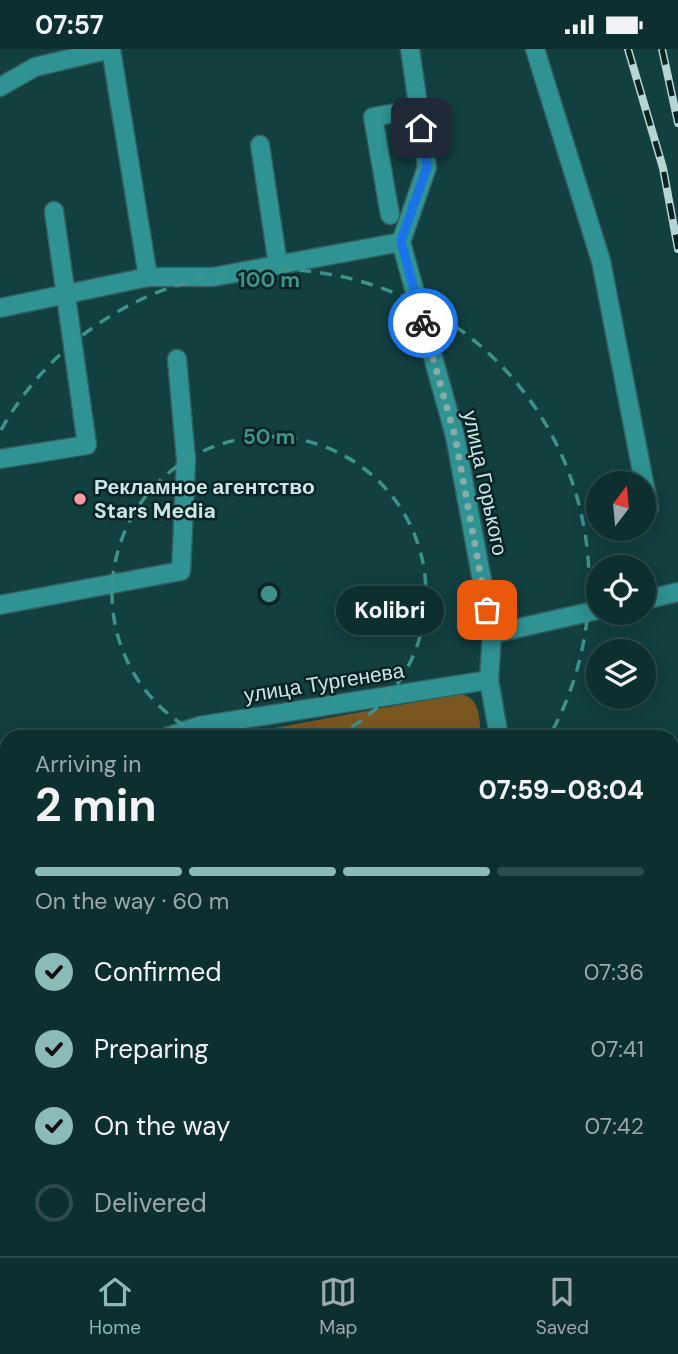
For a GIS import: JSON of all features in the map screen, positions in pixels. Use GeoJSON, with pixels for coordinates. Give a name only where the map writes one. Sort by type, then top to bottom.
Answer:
{"type":"FeatureCollection","features":[{"type":"Feature","properties":{"kind":"street"},"geometry":{"type":"LineString","coordinates":[[0,87],[35,67],[111,49],[148,277]]}},
{"type":"Feature","properties":{"kind":"street"},"geometry":{"type":"LineString","coordinates":[[0,308],[148,277],[213,277],[401,241],[427,167],[410,49]]}},
{"type":"Feature","properties":{"kind":"street"},"geometry":{"type":"LineString","coordinates":[[535,49],[601,261],[642,471]]}},
{"type":"Feature","properties":{"kind":"street"},"geometry":{"type":"LineString","coordinates":[[390,215],[373,117],[418,109]]}},
{"type":"Feature","properties":{"kind":"street"},"geometry":{"type":"LineString","coordinates":[[260,145],[278,265]]}},
{"type":"Feature","properties":{"kind":"street"},"geometry":{"type":"LineString","coordinates":[[0,459],[87,445],[54,211]]}},
{"type":"Feature","properties":{"kind":"street","name":"улица Горького"},"geometry":{"type":"LineString","coordinates":[[401,241],[455,436],[492,634],[489,680],[498,730]]}},
{"type":"Feature","properties":{"kind":"street"},"geometry":{"type":"LineString","coordinates":[[0,605],[181,571],[186,460],[177,359]]}},
{"type":"Feature","properties":{"kind":"street"},"geometry":{"type":"LineString","coordinates":[[656,597],[678,592]]}},
{"type":"Feature","properties":{"kind":"street"},"geometry":{"type":"LineString","coordinates":[[492,634],[586,613]]}},
{"type":"Feature","properties":{"kind":"street","name":"улица Тургенева"},"geometry":{"type":"LineString","coordinates":[[188,730],[489,680]]}},
{"type":"Feature","properties":{"kind":"shaded area"},"geometry":{"type":"Polygon","coordinates":[[[459,694],[471,699],[475,704],[480,730],[263,730],[459,694]]]}},
{"type":"Feature","properties":{"kind":"railway"},"geometry":{"type":"LineString","coordinates":[[628,49],[663,168],[678,249]]}},
{"type":"Feature","properties":{"kind":"railway"},"geometry":{"type":"LineString","coordinates":[[662,49],[678,123]]}},
{"type":"Feature","properties":{"kind":"way so far"},"geometry":{"type":"LineString","coordinates":[[423,323],[455,436],[487,610]]}},
{"type":"Feature","properties":{"kind":"place","name":"Рекламное агентство Stars Media"},"geometry":{"type":"Point","coordinates":[80,499]}},
{"type":"Feature","properties":{"kind":"place","name":"Kolibri"},"geometry":{"type":"Point","coordinates":[487,610]}},
{"type":"Feature","properties":{"kind":"route"},"geometry":{"type":"LineString","coordinates":[[421,128],[427,167],[401,241],[423,323]]}}]}
